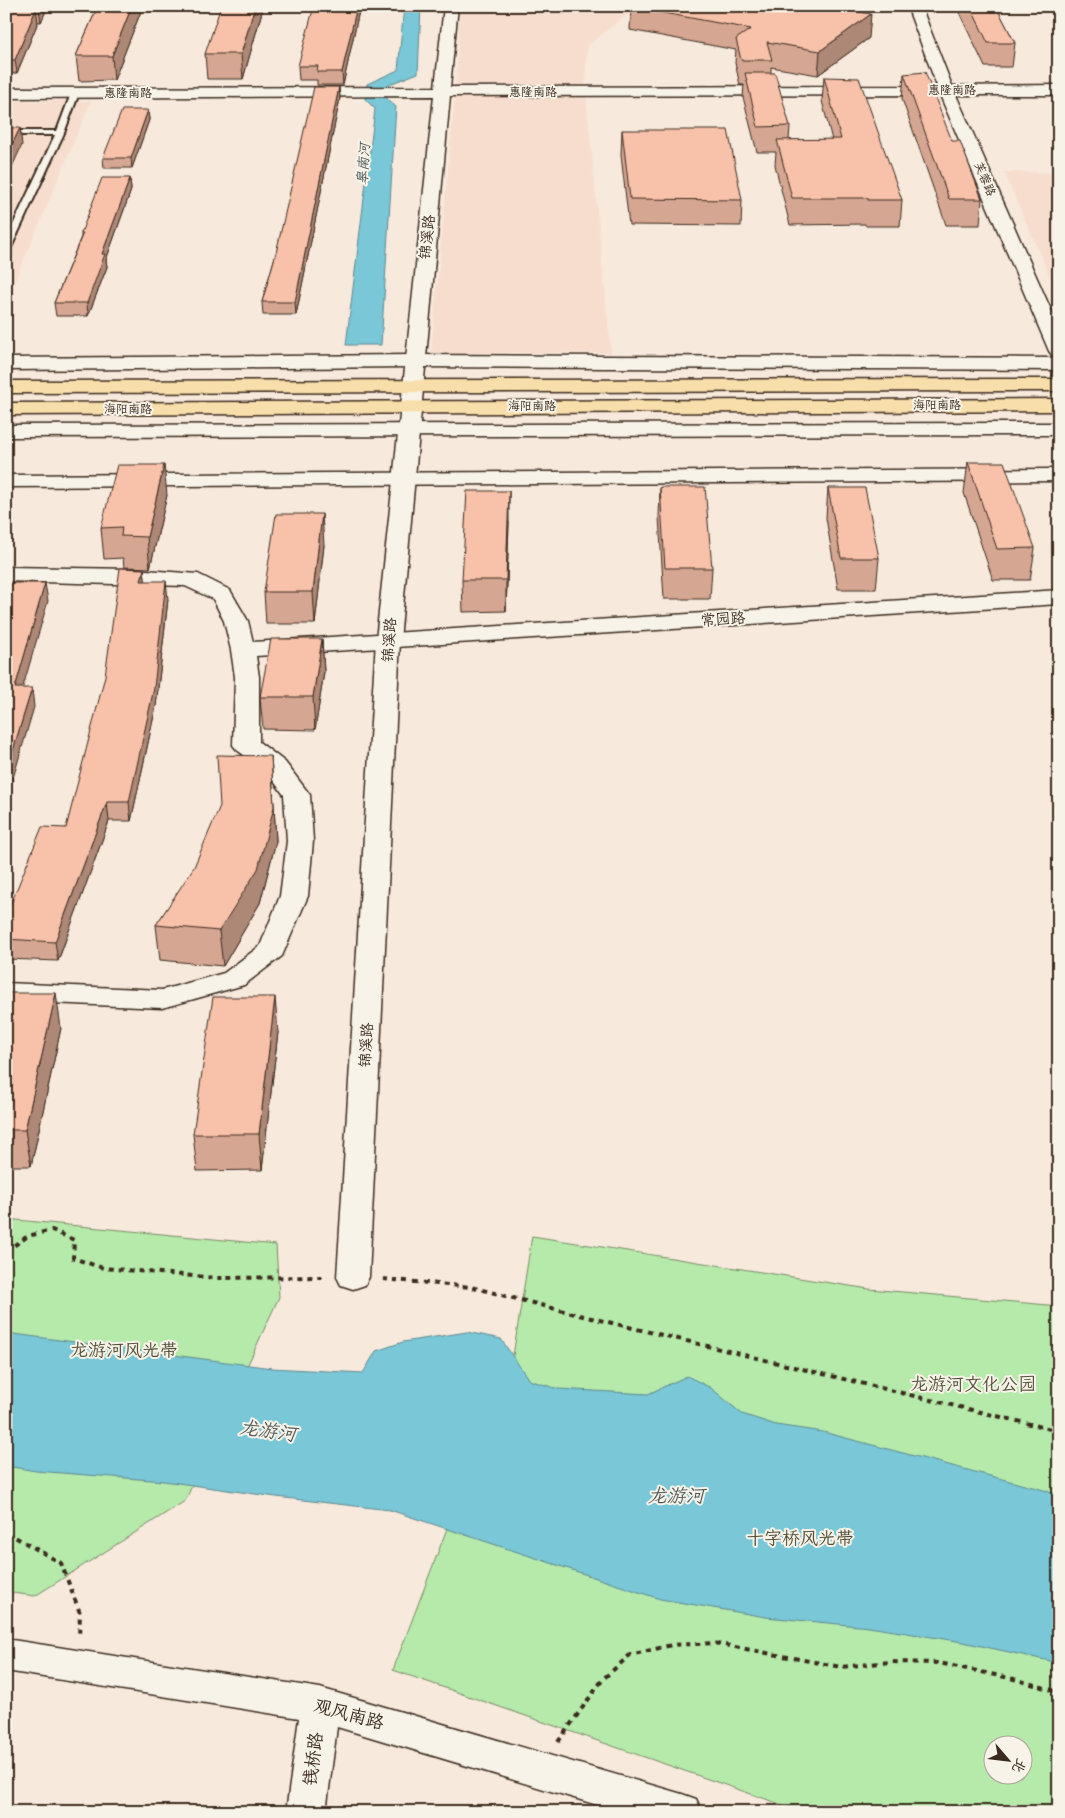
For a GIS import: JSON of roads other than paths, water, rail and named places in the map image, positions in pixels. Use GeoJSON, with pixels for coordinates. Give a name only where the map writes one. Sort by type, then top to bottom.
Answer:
{"type":"FeatureCollection","features":[{"type":"Feature","properties":{"kind":"main road","name":"海阳南路"},"geometry":{"type":"LineString","coordinates":[[6,409],[411,396],[1059,385]]}},
{"type":"Feature","properties":{"kind":"main road","name":"海阳南路"},"geometry":{"type":"LineString","coordinates":[[6,387],[411,396],[1059,405]]}},
{"type":"Feature","properties":{"kind":"street","name":"锦溪路"},"geometry":{"type":"LineString","coordinates":[[353,1277],[388,640],[451,6]]}},
{"type":"Feature","properties":{"kind":"street","name":"芙蓉路"},"geometry":{"type":"LineString","coordinates":[[914,6],[946,90],[1059,351]]}},
{"type":"Feature","properties":{"kind":"street","name":"惠隆南路"},"geometry":{"type":"LineString","coordinates":[[6,94],[1059,90]]}},
{"type":"Feature","properties":{"kind":"street"},"geometry":{"type":"LineString","coordinates":[[6,364],[415,361],[1059,364]]}},
{"type":"Feature","properties":{"kind":"street"},"geometry":{"type":"LineString","coordinates":[[6,431],[1059,428]]}},
{"type":"Feature","properties":{"kind":"street"},"geometry":{"type":"LineString","coordinates":[[6,481],[1059,475]]}},
{"type":"Feature","properties":{"kind":"street"},"geometry":{"type":"LineString","coordinates":[[6,574],[190,579],[222,594],[236,622],[243,650],[247,677],[246,745],[276,767],[297,795],[300,841],[294,896],[272,950],[234,978],[162,999],[6,992]]}},
{"type":"Feature","properties":{"kind":"street","name":"常园路"},"geometry":{"type":"LineString","coordinates":[[243,650],[1059,598]]}},
{"type":"Feature","properties":{"kind":"street","name":"观风南路"},"geometry":{"type":"LineString","coordinates":[[6,1655],[77,1665],[320,1706],[540,1768],[682,1812]]}},
{"type":"Feature","properties":{"kind":"street","name":"钱桥路"},"geometry":{"type":"LineString","coordinates":[[306,1812],[320,1706]]}},
{"type":"Feature","properties":{"kind":"lane"},"geometry":{"type":"LineString","coordinates":[[6,250],[60,133],[75,93]]}},
{"type":"Feature","properties":{"kind":"lane"},"geometry":{"type":"LineString","coordinates":[[6,133],[60,133]]}},
{"type":"Feature","properties":{"kind":"water"},"geometry":{"type":"Polygon","coordinates":[[[404,6],[421,6],[418,73],[390,84],[387,99],[396,107],[381,345],[346,345],[375,109],[365,99],[367,84],[398,70],[404,6]]]}},
{"type":"Feature","properties":{"kind":"water","name":"龙游河"},"geometry":{"type":"Polygon","coordinates":[[[467,1332],[501,1339],[529,1380],[558,1389],[648,1394],[687,1376],[711,1388],[742,1414],[776,1425],[823,1432],[1059,1494],[1059,1663],[963,1642],[869,1627],[766,1617],[660,1599],[390,1510],[276,1497],[164,1481],[36,1471],[6,1466],[6,1333],[272,1368],[363,1373],[376,1351],[403,1342],[467,1332]]]}},
{"type":"Feature","properties":{"kind":"water label","name":"皋南河"},"geometry":{"type":"Point","coordinates":[363,164]}},
{"type":"Feature","properties":{"kind":"park label","name":"龙游河风光带"},"geometry":{"type":"Point","coordinates":[124,1350]}},
{"type":"Feature","properties":{"kind":"park label","name":"龙游河文化公园"},"geometry":{"type":"Point","coordinates":[973,1384]}},
{"type":"Feature","properties":{"kind":"park label","name":"十字桥风光带"},"geometry":{"type":"Point","coordinates":[800,1538]}}]}
